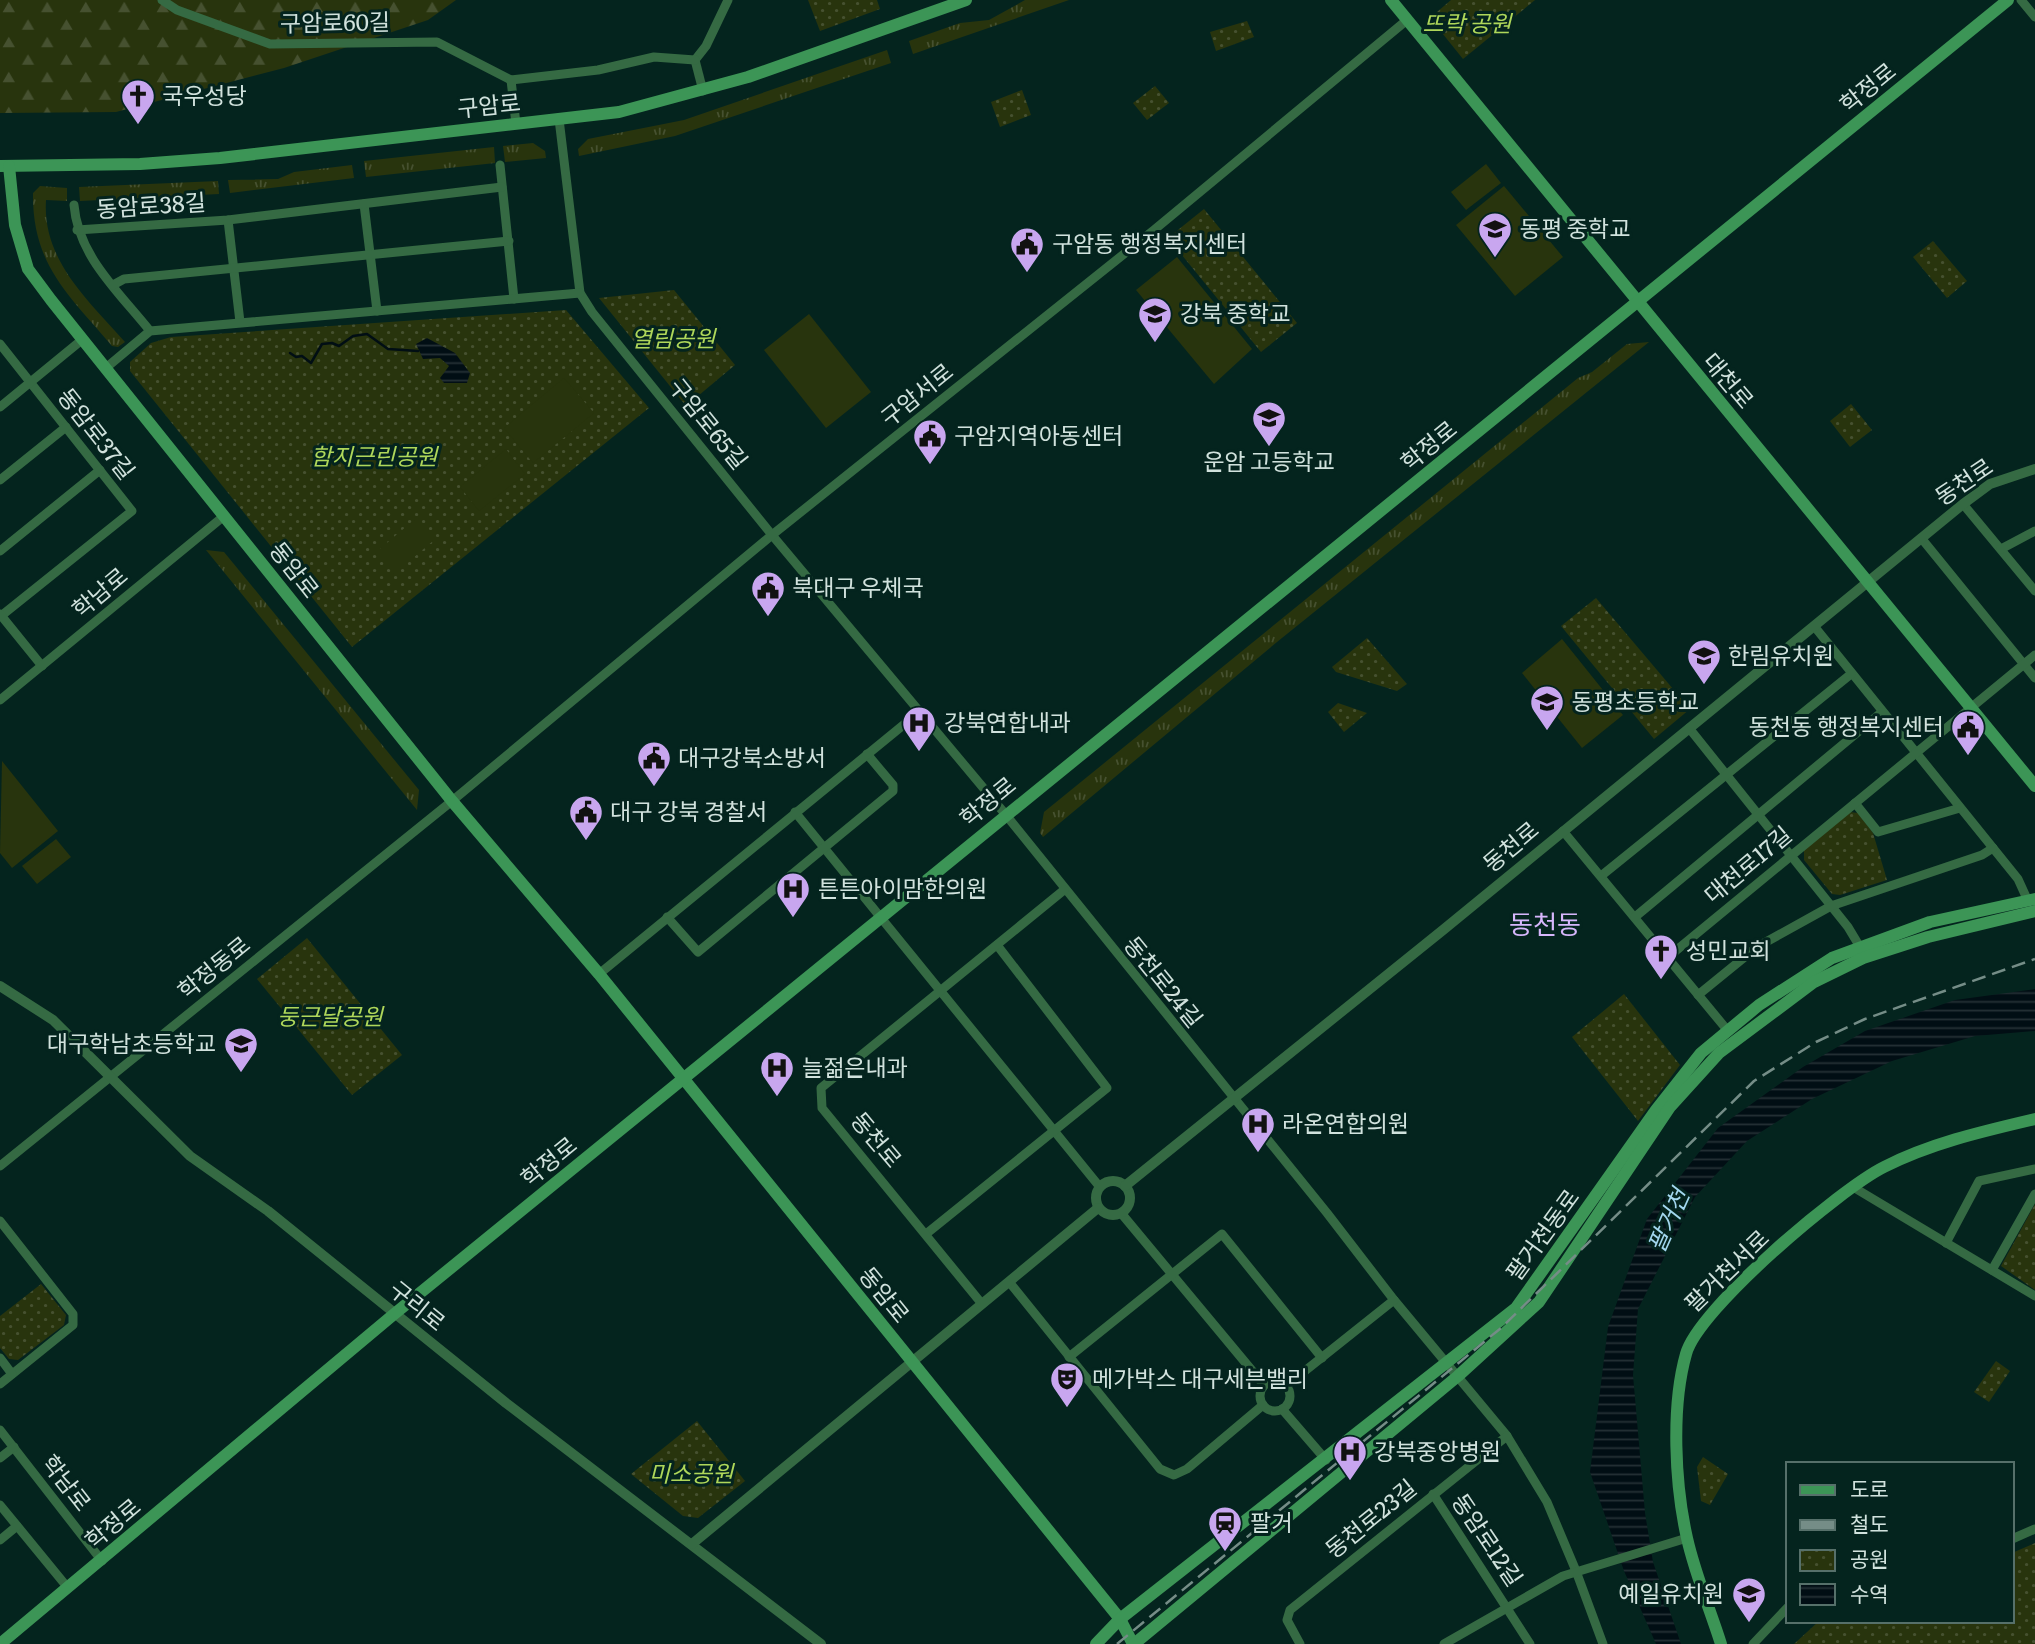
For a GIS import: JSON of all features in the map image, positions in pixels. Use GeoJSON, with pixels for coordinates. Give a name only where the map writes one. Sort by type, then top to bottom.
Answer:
{"type":"FeatureCollection","features":[{"type":"Feature","properties":{"kind":"main road","name":"구암로"},"geometry":{"type":"LineString","coordinates":[[4,166],[127,165],[220,158],[619,112],[703,91],[966,0]]}},
{"type":"Feature","properties":{"kind":"main road","name":"대천로"},"geometry":{"type":"LineString","coordinates":[[1391,0],[2035,786]]}},
{"type":"Feature","properties":{"kind":"main road","name":"학정로"},"geometry":{"type":"LineString","coordinates":[[0,1644],[393,1315],[1638,304],[2008,0]]}},
{"type":"Feature","properties":{"kind":"main road","name":"동암로"},"geometry":{"type":"LineString","coordinates":[[4,166],[15,225],[28,269],[452,801],[599,974],[1120,1619],[1133,1644]]}},
{"type":"Feature","properties":{"kind":"main road","name":"팔거천동로"},"geometry":{"type":"LineString","coordinates":[[1096,1644],[1120,1619],[1517,1308],[1656,1110],[1701,1053],[1759,1004],[1832,958],[1860,947],[1930,922],[2033,904]]}},
{"type":"Feature","properties":{"kind":"main road","name":"팔거천동로"},"geometry":{"type":"LineString","coordinates":[[1133,1644],[1458,1376],[1539,1302],[1670,1107],[1729,1044],[1814,982],[1863,958],[2033,904]]}},
{"type":"Feature","properties":{"kind":"main road","name":"팔거천서로"},"geometry":{"type":"LineString","coordinates":[[1721,1644],[1687,1538],[1679,1483],[1678,1412],[1686,1352],[1697,1329],[1768,1257],[1853,1187],[1883,1167],[1959,1137],[2035,1119]]}},
{"type":"Feature","properties":{"kind":"street","name":"구암로60길"},"geometry":{"type":"LineString","coordinates":[[162,0],[177,10],[270,44],[437,42],[511,80]]}},
{"type":"Feature","properties":{"kind":"street"},"geometry":{"type":"LineString","coordinates":[[695,60],[706,46],[728,0]]}},
{"type":"Feature","properties":{"kind":"street"},"geometry":{"type":"LineString","coordinates":[[2021,0],[2035,17]]}},
{"type":"Feature","properties":{"kind":"street","name":"구암서로"},"geometry":{"type":"LineString","coordinates":[[452,801],[772,535],[1154,230],[1407,20]]}},
{"type":"Feature","properties":{"kind":"street"},"geometry":{"type":"LineString","coordinates":[[516,124],[511,80],[598,70],[654,57],[695,60]]}},
{"type":"Feature","properties":{"kind":"street"},"geometry":{"type":"LineString","coordinates":[[695,60],[703,91]]}},
{"type":"Feature","properties":{"kind":"street"},"geometry":{"type":"LineString","coordinates":[[107,367],[150,331],[580,293],[559,119]]}},
{"type":"Feature","properties":{"kind":"street"},"geometry":{"type":"LineString","coordinates":[[500,165],[514,299]]}},
{"type":"Feature","properties":{"kind":"street","name":"동암로38길"},"geometry":{"type":"LineString","coordinates":[[77,230],[228,220],[502,187]]}},
{"type":"Feature","properties":{"kind":"street"},"geometry":{"type":"LineString","coordinates":[[364,204],[377,311]]}},
{"type":"Feature","properties":{"kind":"street","name":"동암로38길"},"geometry":{"type":"LineString","coordinates":[[74,205],[77,230],[85,251],[150,331]]}},
{"type":"Feature","properties":{"kind":"street","name":"동암로38길"},"geometry":{"type":"LineString","coordinates":[[228,220],[240,322]]}},
{"type":"Feature","properties":{"kind":"street"},"geometry":{"type":"LineString","coordinates":[[113,285],[124,279],[509,241]]}},
{"type":"Feature","properties":{"kind":"street","name":"구암로65길"},"geometry":{"type":"LineString","coordinates":[[580,293],[772,535],[918,713],[1006,815]]}},
{"type":"Feature","properties":{"kind":"street","name":"동암로37길"},"geometry":{"type":"LineString","coordinates":[[0,407],[83,339]]}},
{"type":"Feature","properties":{"kind":"street","name":"동암로37길"},"geometry":{"type":"LineString","coordinates":[[0,344],[132,511],[1,615]]}},
{"type":"Feature","properties":{"kind":"street"},"geometry":{"type":"LineString","coordinates":[[0,480],[66,427]]}},
{"type":"Feature","properties":{"kind":"street","name":"동천로"},"geometry":{"type":"LineString","coordinates":[[1125,1186],[1963,504],[1990,484],[2035,469]]}},
{"type":"Feature","properties":{"kind":"street"},"geometry":{"type":"LineString","coordinates":[[0,551],[100,470]]}},
{"type":"Feature","properties":{"kind":"street"},"geometry":{"type":"LineString","coordinates":[[1963,504],[2034,589]]}},
{"type":"Feature","properties":{"kind":"street","name":"학남로"},"geometry":{"type":"LineString","coordinates":[[0,700],[224,516]]}},
{"type":"Feature","properties":{"kind":"street"},"geometry":{"type":"LineString","coordinates":[[2001,550],[2035,531]]}},
{"type":"Feature","properties":{"kind":"street"},"geometry":{"type":"LineString","coordinates":[[1922,539],[2035,678]]}},
{"type":"Feature","properties":{"kind":"street"},"geometry":{"type":"LineString","coordinates":[[1,615],[42,666]]}},
{"type":"Feature","properties":{"kind":"street"},"geometry":{"type":"LineString","coordinates":[[1814,626],[2018,879],[2033,904]]}},
{"type":"Feature","properties":{"kind":"street","name":"대천로17길"},"geometry":{"type":"LineString","coordinates":[[1667,958],[2035,655]]}},
{"type":"Feature","properties":{"kind":"street"},"geometry":{"type":"LineString","coordinates":[[1601,876],[1851,674]]}},
{"type":"Feature","properties":{"kind":"street"},"geometry":{"type":"LineString","coordinates":[[1634,917],[1882,712]]}},
{"type":"Feature","properties":{"kind":"street"},"geometry":{"type":"LineString","coordinates":[[599,974],[918,713]]}},
{"type":"Feature","properties":{"kind":"street"},"geometry":{"type":"LineString","coordinates":[[1689,728],[1860,947]]}},
{"type":"Feature","properties":{"kind":"street"},"geometry":{"type":"LineString","coordinates":[[667,918],[698,952],[826,849],[893,791],[892,785],[867,754]]}},
{"type":"Feature","properties":{"kind":"street","name":"학정동로"},"geometry":{"type":"LineString","coordinates":[[0,1166],[452,801]]}},
{"type":"Feature","properties":{"kind":"street"},"geometry":{"type":"LineString","coordinates":[[1855,803],[1878,832],[1960,808]]}},
{"type":"Feature","properties":{"kind":"street"},"geometry":{"type":"LineString","coordinates":[[795,812],[1099,1186]]}},
{"type":"Feature","properties":{"kind":"street","name":"동천로24길"},"geometry":{"type":"LineString","coordinates":[[1006,815],[1232,1099]]}},
{"type":"Feature","properties":{"kind":"street"},"geometry":{"type":"LineString","coordinates":[[1563,831],[1728,1031]]}},
{"type":"Feature","properties":{"kind":"street"},"geometry":{"type":"LineString","coordinates":[[1698,995],[1757,947],[1830,906],[1982,855],[1993,848]]}},
{"type":"Feature","properties":{"kind":"street"},"geometry":{"type":"LineString","coordinates":[[942,990],[1064,890]]}},
{"type":"Feature","properties":{"kind":"street"},"geometry":{"type":"LineString","coordinates":[[926,1234],[1107,1088],[997,945]]}},
{"type":"Feature","properties":{"kind":"street","name":"구리로"},"geometry":{"type":"LineString","coordinates":[[0,986],[53,1020],[190,1156],[268,1211],[393,1315],[821,1644]]}},
{"type":"Feature","properties":{"kind":"street","name":"동천로"},"geometry":{"type":"LineString","coordinates":[[942,990],[821,1088],[820,1097],[822,1108],[982,1304]]}},
{"type":"Feature","properties":{"kind":"street"},"geometry":{"type":"LineString","coordinates":[[1232,1099],[1507,1436],[1546,1502],[1576,1570],[1603,1644]]}},
{"type":"Feature","properties":{"kind":"street"},"geometry":{"type":"LineString","coordinates":[[1946,1243],[1979,1181],[2035,1169]]}},
{"type":"Feature","properties":{"kind":"street"},"geometry":{"type":"LineString","coordinates":[[1109,1181],[1125,1186],[1130,1202],[1121,1213],[1107,1214],[1098,1208],[1095,1197],[1099,1186],[1109,1181]]}},
{"type":"Feature","properties":{"kind":"street"},"geometry":{"type":"LineString","coordinates":[[1853,1187],[2035,1296]]}},
{"type":"Feature","properties":{"kind":"street"},"geometry":{"type":"LineString","coordinates":[[1992,1270],[2035,1194]]}},
{"type":"Feature","properties":{"kind":"street"},"geometry":{"type":"LineString","coordinates":[[692,1544],[911,1360],[1010,1283],[1098,1208]]}},
{"type":"Feature","properties":{"kind":"street"},"geometry":{"type":"LineString","coordinates":[[1121,1213],[1264,1385]]}},
{"type":"Feature","properties":{"kind":"street"},"geometry":{"type":"LineString","coordinates":[[0,1384],[73,1325],[73,1314],[2,1226]]}},
{"type":"Feature","properties":{"kind":"street"},"geometry":{"type":"LineString","coordinates":[[1069,1357],[1222,1234],[1322,1358]]}},
{"type":"Feature","properties":{"kind":"street"},"geometry":{"type":"LineString","coordinates":[[1010,1283],[1160,1469],[1174,1475],[1187,1469],[1263,1405]]}},
{"type":"Feature","properties":{"kind":"street"},"geometry":{"type":"LineString","coordinates":[[1286,1386],[1394,1300]]}},
{"type":"Feature","properties":{"kind":"street"},"geometry":{"type":"LineString","coordinates":[[0,1358],[12,1374]]}},
{"type":"Feature","properties":{"kind":"street"},"geometry":{"type":"LineString","coordinates":[[1273,1381],[1286,1386],[1290,1399],[1282,1409],[1270,1410],[1263,1405],[1259,1395],[1264,1385],[1273,1381]]}},
{"type":"Feature","properties":{"kind":"street"},"geometry":{"type":"LineString","coordinates":[[1282,1409],[1326,1460]]}},
{"type":"Feature","properties":{"kind":"street","name":"학남로"},"geometry":{"type":"LineString","coordinates":[[0,1430],[102,1561]]}},
{"type":"Feature","properties":{"kind":"street","name":"동천로23길"},"geometry":{"type":"LineString","coordinates":[[1300,1644],[1287,1620],[1290,1610],[1507,1436]]}},
{"type":"Feature","properties":{"kind":"street"},"geometry":{"type":"LineString","coordinates":[[0,1458],[14,1447]]}},
{"type":"Feature","properties":{"kind":"street","name":"동암로12길"},"geometry":{"type":"LineString","coordinates":[[1433,1494],[1530,1644]]}},
{"type":"Feature","properties":{"kind":"street"},"geometry":{"type":"LineString","coordinates":[[0,1505],[68,1588]]}},
{"type":"Feature","properties":{"kind":"street"},"geometry":{"type":"LineString","coordinates":[[0,1540],[17,1526]]}},
{"type":"Feature","properties":{"kind":"street"},"geometry":{"type":"LineString","coordinates":[[2014,1538],[2035,1530]]}},
{"type":"Feature","properties":{"kind":"street","name":"동암로12길"},"geometry":{"type":"LineString","coordinates":[[1444,1644],[1576,1570],[1687,1538]]}},
{"type":"Feature","properties":{"kind":"street"},"geometry":{"type":"LineString","coordinates":[[1753,1644],[1786,1609]]}},
{"type":"Feature","properties":{"kind":"green space"},"geometry":{"type":"Polygon","coordinates":[[[0,0],[456,0],[428,20],[284,68],[116,112],[0,113],[0,0]]]}},
{"type":"Feature","properties":{"kind":"green space"},"geometry":{"type":"Polygon","coordinates":[[[808,0],[877,0],[880,9],[820,31],[808,0]]]}},
{"type":"Feature","properties":{"kind":"green space"},"geometry":{"type":"Polygon","coordinates":[[[1025,0],[1069,0],[913,54],[909,41],[960,23],[989,20],[1025,0]]]}},
{"type":"Feature","properties":{"kind":"green space","name":"뜨락 공원"},"geometry":{"type":"Polygon","coordinates":[[[1451,0],[1535,0],[1463,59],[1430,18],[1451,0]]]}},
{"type":"Feature","properties":{"kind":"green space"},"geometry":{"type":"Polygon","coordinates":[[[1247,21],[1254,37],[1216,51],[1210,32],[1247,21]]]}},
{"type":"Feature","properties":{"kind":"green space"},"geometry":{"type":"Polygon","coordinates":[[[887,50],[891,63],[675,136],[579,156],[578,149],[588,139],[684,120],[887,50]]]}},
{"type":"Feature","properties":{"kind":"green space"},"geometry":{"type":"Polygon","coordinates":[[[1155,86],[1169,103],[1147,120],[1133,103],[1155,86]]]}},
{"type":"Feature","properties":{"kind":"green space"},"geometry":{"type":"Polygon","coordinates":[[[1022,90],[1031,115],[1000,127],[991,102],[1022,90]]]}},
{"type":"Feature","properties":{"kind":"green space"},"geometry":{"type":"Polygon","coordinates":[[[533,143],[545,151],[546,158],[505,162],[503,146],[533,143]]]}},
{"type":"Feature","properties":{"kind":"green space"},"geometry":{"type":"Polygon","coordinates":[[[494,147],[495,163],[366,177],[364,161],[494,147]]]}},
{"type":"Feature","properties":{"kind":"green space"},"geometry":{"type":"Polygon","coordinates":[[[1486,164],[1501,183],[1466,210],[1451,192],[1486,164]]]}},
{"type":"Feature","properties":{"kind":"green space"},"geometry":{"type":"Polygon","coordinates":[[[352,165],[354,178],[230,193],[228,180],[278,179],[294,172],[352,165]]]}},
{"type":"Feature","properties":{"kind":"green space"},"geometry":{"type":"Polygon","coordinates":[[[218,181],[219,194],[80,201],[79,187],[218,181]]]}},
{"type":"Feature","properties":{"kind":"green space"},"geometry":{"type":"Polygon","coordinates":[[[40,186],[67,188],[67,201],[46,200],[51,242],[70,278],[125,342],[118,347],[112,346],[81,311],[46,260],[34,218],[33,193],[40,186]]]}},
{"type":"Feature","properties":{"kind":"green space"},"geometry":{"type":"Polygon","coordinates":[[[1504,186],[1563,257],[1515,296],[1456,225],[1504,186]]]}},
{"type":"Feature","properties":{"kind":"green space"},"geometry":{"type":"Polygon","coordinates":[[[1204,209],[1297,323],[1261,352],[1168,238],[1204,209]]]}},
{"type":"Feature","properties":{"kind":"green space"},"geometry":{"type":"Polygon","coordinates":[[[1933,241],[1967,281],[1947,298],[1913,257],[1933,241]]]}},
{"type":"Feature","properties":{"kind":"green space"},"geometry":{"type":"Polygon","coordinates":[[[1177,257],[1252,349],[1214,384],[1136,290],[1177,257]]]}},
{"type":"Feature","properties":{"kind":"green space","name":"열림공원"},"geometry":{"type":"Polygon","coordinates":[[[674,290],[735,365],[686,406],[599,298],[674,290]]]}},
{"type":"Feature","properties":{"kind":"green space","name":"함지근린공원"},"geometry":{"type":"Polygon","coordinates":[[[566,310],[649,408],[352,647],[130,371],[130,362],[151,343],[171,337],[566,310]]]}},
{"type":"Feature","properties":{"kind":"green space"},"geometry":{"type":"Polygon","coordinates":[[[809,314],[871,392],[826,428],[764,350],[809,314]]]}},
{"type":"Feature","properties":{"kind":"green space"},"geometry":{"type":"Polygon","coordinates":[[[1649,342],[1277,642],[1043,837],[1040,833],[1044,812],[1578,378],[1592,372],[1627,344],[1649,342]]]}},
{"type":"Feature","properties":{"kind":"green space"},"geometry":{"type":"Polygon","coordinates":[[[564,378],[594,413],[533,463],[504,428],[564,378]]]}},
{"type":"Feature","properties":{"kind":"green space"},"geometry":{"type":"Polygon","coordinates":[[[1851,404],[1872,430],[1850,447],[1830,421],[1851,404]]]}},
{"type":"Feature","properties":{"kind":"green space"},"geometry":{"type":"Polygon","coordinates":[[[506,449],[525,474],[479,511],[460,487],[506,449]]]}},
{"type":"Feature","properties":{"kind":"green space"},"geometry":{"type":"Polygon","coordinates":[[[414,520],[433,541],[394,574],[375,553],[414,520]]]}},
{"type":"Feature","properties":{"kind":"green space"},"geometry":{"type":"Polygon","coordinates":[[[206,550],[224,552],[419,790],[417,810],[206,550]]]}},
{"type":"Feature","properties":{"kind":"green space"},"geometry":{"type":"Polygon","coordinates":[[[1596,598],[1690,709],[1654,739],[1561,626],[1596,598]]]}},
{"type":"Feature","properties":{"kind":"green space"},"geometry":{"type":"Polygon","coordinates":[[[1367,638],[1407,684],[1397,691],[1336,672],[1332,667],[1367,638]]]}},
{"type":"Feature","properties":{"kind":"green space"},"geometry":{"type":"Polygon","coordinates":[[[1562,639],[1623,715],[1582,748],[1522,673],[1562,639]]]}},
{"type":"Feature","properties":{"kind":"green space"},"geometry":{"type":"Polygon","coordinates":[[[1338,703],[1367,713],[1344,732],[1328,712],[1338,703]]]}},
{"type":"Feature","properties":{"kind":"green space"},"geometry":{"type":"Polygon","coordinates":[[[2,761],[58,831],[12,868],[0,853],[2,761]]]}},
{"type":"Feature","properties":{"kind":"green space"},"geometry":{"type":"Polygon","coordinates":[[[1850,812],[1858,813],[1873,833],[1887,880],[1840,895],[1832,894],[1804,860],[1804,849],[1850,812]]]}},
{"type":"Feature","properties":{"kind":"green space"},"geometry":{"type":"Polygon","coordinates":[[[56,839],[71,857],[37,884],[22,866],[56,839]]]}},
{"type":"Feature","properties":{"kind":"green space","name":"둥근달공원"},"geometry":{"type":"Polygon","coordinates":[[[307,938],[402,1055],[352,1095],[257,979],[307,938]]]}},
{"type":"Feature","properties":{"kind":"green space"},"geometry":{"type":"Polygon","coordinates":[[[1624,994],[1680,1065],[1638,1121],[1572,1037],[1624,994]]]}},
{"type":"Feature","properties":{"kind":"green space"},"geometry":{"type":"Polygon","coordinates":[[[2035,1204],[2035,1290],[2001,1266],[2035,1204]]]}},
{"type":"Feature","properties":{"kind":"green space"},"geometry":{"type":"Polygon","coordinates":[[[41,1284],[66,1315],[64,1325],[18,1360],[9,1359],[0,1348],[0,1316],[41,1284]]]}},
{"type":"Feature","properties":{"kind":"green space"},"geometry":{"type":"Polygon","coordinates":[[[1996,1361],[2010,1371],[1989,1402],[1974,1392],[1996,1361]]]}},
{"type":"Feature","properties":{"kind":"green space","name":"미소공원"},"geometry":{"type":"Polygon","coordinates":[[[697,1421],[745,1481],[698,1518],[683,1516],[631,1474],[697,1421]]]}},
{"type":"Feature","properties":{"kind":"green space"},"geometry":{"type":"Polygon","coordinates":[[[1703,1457],[1728,1474],[1710,1505],[1701,1501],[1697,1467],[1703,1457]]]}},
{"type":"Feature","properties":{"kind":"green space"},"geometry":{"type":"Polygon","coordinates":[[[2035,1543],[2035,1644],[1794,1644],[1817,1623],[2014,1623],[2014,1552],[2035,1543]]]}},
{"type":"Feature","properties":{"kind":"water"},"geometry":{"type":"Polygon","coordinates":[[[427,338],[455,353],[470,373],[467,383],[444,383],[440,378],[449,366],[440,358],[423,359],[416,344],[427,338]]]}},
{"type":"Feature","properties":{"kind":"water","name":"팔거천"},"geometry":{"type":"Polygon","coordinates":[[[2035,989],[2035,1031],[1975,1036],[1892,1061],[1812,1099],[1747,1141],[1695,1197],[1638,1309],[1633,1375],[1645,1513],[1653,1562],[1681,1644],[1656,1644],[1624,1571],[1590,1472],[1608,1327],[1647,1219],[1718,1128],[1803,1067],[1865,1031],[1955,1000],[2035,989]]]}},
{"type":"Feature","properties":{"kind":"waterway"},"geometry":{"type":"LineString","coordinates":[[290,353],[296,357],[302,356],[311,363],[322,344],[332,343],[339,346],[353,336],[367,334],[388,349],[418,351]]}},
{"type":"Feature","properties":{"kind":"railway"},"geometry":{"type":"LineString","coordinates":[[1117,1644],[1501,1328],[1754,1081],[1816,1042],[1865,1019],[2035,959]]}},
{"type":"Feature","properties":{"kind":"place","name":"국우성당"},"geometry":{"type":"Point","coordinates":[138,126]}},
{"type":"Feature","properties":{"kind":"place","name":"동평 중학교"},"geometry":{"type":"Point","coordinates":[1495,259]}},
{"type":"Feature","properties":{"kind":"place","name":"구암동 행정복지센터"},"geometry":{"type":"Point","coordinates":[1027,274]}},
{"type":"Feature","properties":{"kind":"place","name":"강북 중학교"},"geometry":{"type":"Point","coordinates":[1155,344]}},
{"type":"Feature","properties":{"kind":"place","name":"운암 고등학교"},"geometry":{"type":"Point","coordinates":[1269,448]}},
{"type":"Feature","properties":{"kind":"place","name":"구암지역아동센터"},"geometry":{"type":"Point","coordinates":[930,466]}},
{"type":"Feature","properties":{"kind":"place","name":"북대구 우체국"},"geometry":{"type":"Point","coordinates":[768,618]}},
{"type":"Feature","properties":{"kind":"place","name":"한림유치원"},"geometry":{"type":"Point","coordinates":[1704,686]}},
{"type":"Feature","properties":{"kind":"place","name":"동평초등학교"},"geometry":{"type":"Point","coordinates":[1547,732]}},
{"type":"Feature","properties":{"kind":"place","name":"강북연합내과"},"geometry":{"type":"Point","coordinates":[919,753]}},
{"type":"Feature","properties":{"kind":"place","name":"동천동 행정복지센터"},"geometry":{"type":"Point","coordinates":[1968,757]}},
{"type":"Feature","properties":{"kind":"place","name":"대구강북소방서"},"geometry":{"type":"Point","coordinates":[654,788]}},
{"type":"Feature","properties":{"kind":"place","name":"대구 강북 경찰서"},"geometry":{"type":"Point","coordinates":[586,842]}},
{"type":"Feature","properties":{"kind":"place","name":"튼튼아이맘한의원"},"geometry":{"type":"Point","coordinates":[793,919]}},
{"type":"Feature","properties":{"kind":"place","name":"성민교회"},"geometry":{"type":"Point","coordinates":[1661,981]}},
{"type":"Feature","properties":{"kind":"place","name":"대구학남초등학교"},"geometry":{"type":"Point","coordinates":[241,1074]}},
{"type":"Feature","properties":{"kind":"place","name":"늘젊은내과"},"geometry":{"type":"Point","coordinates":[777,1098]}},
{"type":"Feature","properties":{"kind":"place","name":"라온연합의원"},"geometry":{"type":"Point","coordinates":[1258,1154]}},
{"type":"Feature","properties":{"kind":"place","name":"메가박스 대구세븐밸리"},"geometry":{"type":"Point","coordinates":[1067,1409]}},
{"type":"Feature","properties":{"kind":"place","name":"강북중앙병원"},"geometry":{"type":"Point","coordinates":[1350,1482]}},
{"type":"Feature","properties":{"kind":"place","name":"팔거"},"geometry":{"type":"Point","coordinates":[1225,1553]}},
{"type":"Feature","properties":{"kind":"place","name":"예일유치원"},"geometry":{"type":"Point","coordinates":[1749,1624]}},
{"type":"Feature","properties":{"kind":"district","name":"동천동"},"geometry":{"type":"Point","coordinates":[1545,925]}}]}
